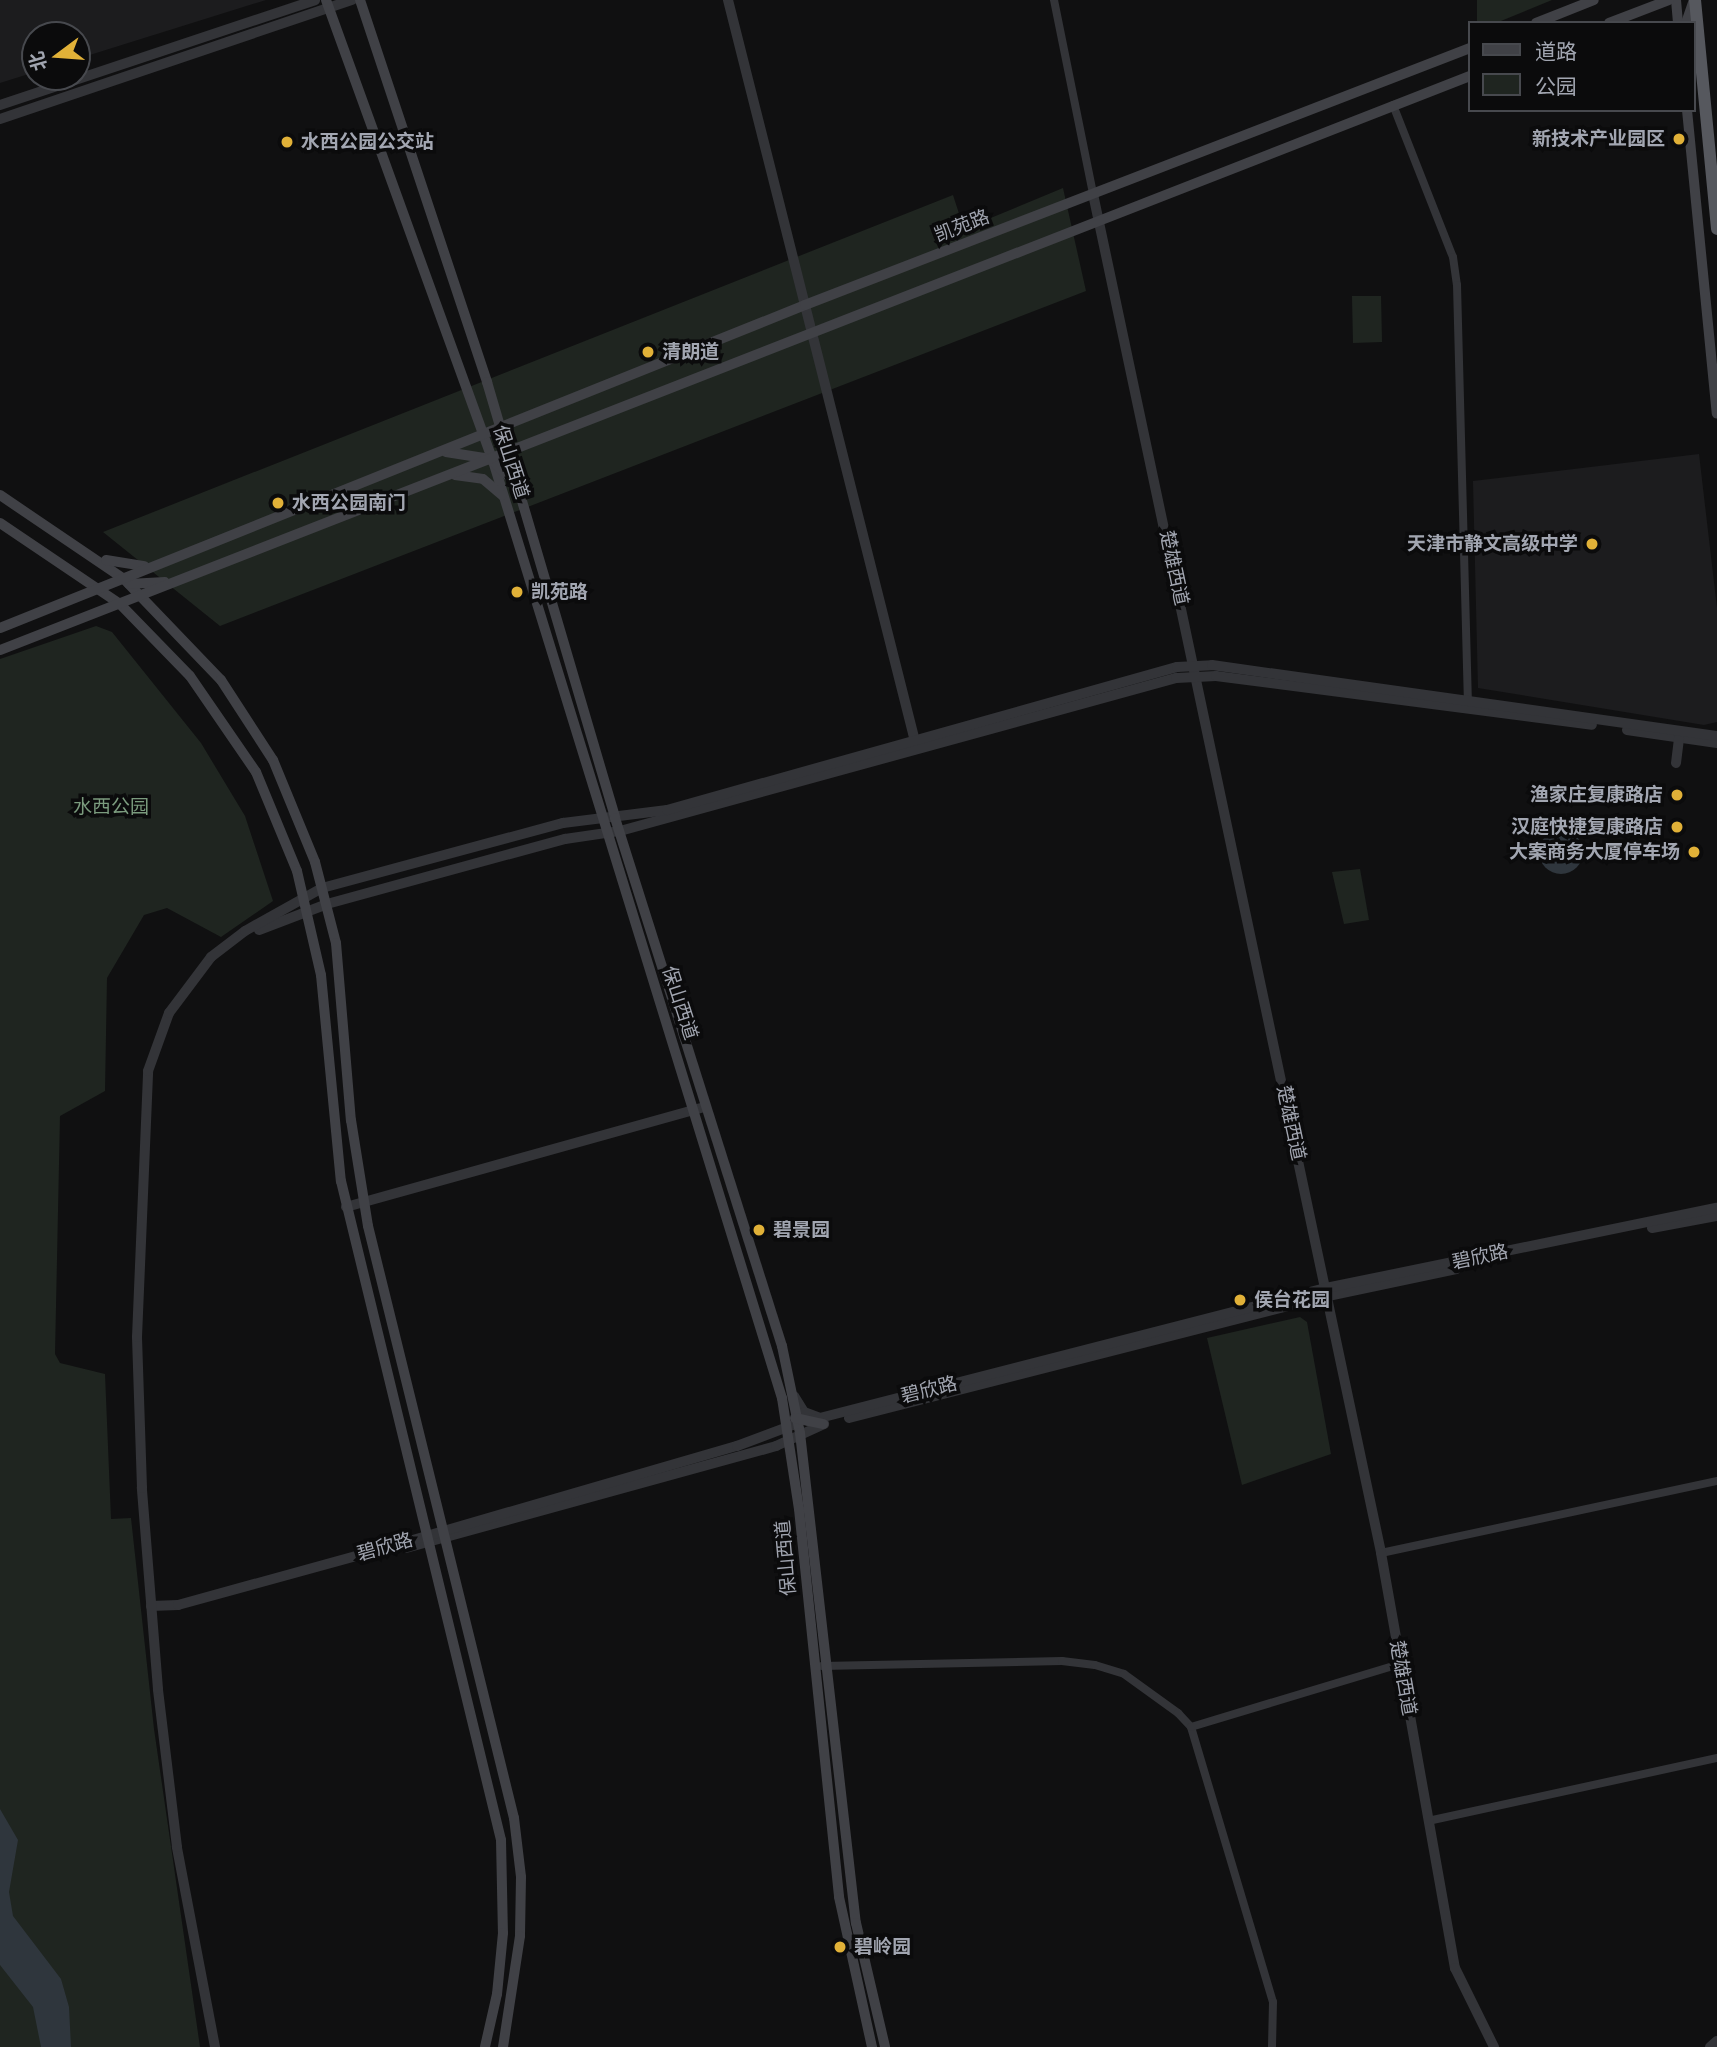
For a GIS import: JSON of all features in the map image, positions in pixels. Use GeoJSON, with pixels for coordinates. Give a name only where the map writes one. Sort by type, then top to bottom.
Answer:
{"type":"FeatureCollection","features":[{"type":"Feature","properties":{"kind":"highway"},"geometry":{"type":"LineString","coordinates":[[1694,0],[1717,229]]}},
{"type":"Feature","properties":{"kind":"main road","name":"保山西道"},"geometry":{"type":"LineString","coordinates":[[360,0],[509,452],[610,819],[608,833],[700,1108]]}},
{"type":"Feature","properties":{"kind":"main road"},"geometry":{"type":"LineString","coordinates":[[1540,21],[1594,0]]}},
{"type":"Feature","properties":{"kind":"main road"},"geometry":{"type":"LineString","coordinates":[[1614,21],[1669,0]]}},
{"type":"Feature","properties":{"kind":"main road"},"geometry":{"type":"LineString","coordinates":[[1676,0],[1678,21]]}},
{"type":"Feature","properties":{"kind":"main road"},"geometry":{"type":"LineString","coordinates":[[1687,21],[1694,0]]}},
{"type":"Feature","properties":{"kind":"main road","name":"保山西道"},"geometry":{"type":"LineString","coordinates":[[328,4],[492,459],[610,819],[620,831],[700,1108],[788,1396],[804,1427],[799,1464],[841,1910],[872,2047]]}},
{"type":"Feature","properties":{"kind":"main road","name":"凯苑路"},"geometry":{"type":"LineString","coordinates":[[0,628],[123,581],[483,433],[805,305],[1468,49]]}},
{"type":"Feature","properties":{"kind":"main road"},"geometry":{"type":"LineString","coordinates":[[0,650],[492,459],[812,330],[1468,77]]}},
{"type":"Feature","properties":{"kind":"main road"},"geometry":{"type":"LineString","coordinates":[[1687,112],[1717,414]]}},
{"type":"Feature","properties":{"kind":"main road"},"geometry":{"type":"LineString","coordinates":[[437,453],[462,452],[492,459],[509,473],[522,495]]}},
{"type":"Feature","properties":{"kind":"main road"},"geometry":{"type":"LineString","coordinates":[[444,477],[483,479],[505,501]]}},
{"type":"Feature","properties":{"kind":"main road"},"geometry":{"type":"LineString","coordinates":[[0,495],[91,554],[143,595],[248,718],[291,796],[322,888],[341,982],[351,1120],[363,1203],[517,1846],[520,1936],[503,2047]]}},
{"type":"Feature","properties":{"kind":"main road"},"geometry":{"type":"LineString","coordinates":[[0,523],[101,588],[190,676],[237,740],[277,817],[307,905],[321,975],[335,1144],[346,1207],[500,1840],[501,1960],[485,2047]]}},
{"type":"Feature","properties":{"kind":"main road"},"geometry":{"type":"LineString","coordinates":[[91,554],[121,566],[162,563]]}},
{"type":"Feature","properties":{"kind":"main road"},"geometry":{"type":"LineString","coordinates":[[79,572],[123,581],[179,580]]}},
{"type":"Feature","properties":{"kind":"main road"},"geometry":{"type":"LineString","coordinates":[[799,1464],[808,1439],[804,1427]]}},
{"type":"Feature","properties":{"kind":"main road","name":"保山西道"},"geometry":{"type":"LineString","coordinates":[[819,1667],[856,1923],[885,2047]]}},
{"type":"Feature","properties":{"kind":"street"},"geometry":{"type":"LineString","coordinates":[[0,105],[315,0]]}},
{"type":"Feature","properties":{"kind":"street"},"geometry":{"type":"LineString","coordinates":[[0,119],[328,4],[352,0]]}},
{"type":"Feature","properties":{"kind":"street"},"geometry":{"type":"LineString","coordinates":[[728,0],[916,745]]}},
{"type":"Feature","properties":{"kind":"street"},"geometry":{"type":"LineString","coordinates":[[1054,0],[1093,194]]}},
{"type":"Feature","properties":{"kind":"street"},"geometry":{"type":"LineString","coordinates":[[1393,105],[1453,257],[1457,285],[1468,704]]}},
{"type":"Feature","properties":{"kind":"street","name":"楚雄西道"},"geometry":{"type":"LineString","coordinates":[[1093,194],[1381,1553],[1455,1968],[1494,2047]]}},
{"type":"Feature","properties":{"kind":"street"},"geometry":{"type":"LineString","coordinates":[[307,905],[322,888],[563,822],[610,819],[667,810],[1196,671],[1717,736]]}},
{"type":"Feature","properties":{"kind":"street"},"geometry":{"type":"LineString","coordinates":[[1468,704],[1717,743]]}},
{"type":"Feature","properties":{"kind":"street"},"geometry":{"type":"LineString","coordinates":[[1676,763],[1679,737]]}},
{"type":"Feature","properties":{"kind":"street"},"geometry":{"type":"LineString","coordinates":[[218,2047],[187,1886],[153,1609],[137,1337],[148,1071],[169,1013],[211,957],[245,931],[307,905],[327,904],[565,839],[620,831],[916,745]]}},
{"type":"Feature","properties":{"kind":"street"},"geometry":{"type":"LineString","coordinates":[[346,1207],[700,1108]]}},
{"type":"Feature","properties":{"kind":"street","name":"碧欣路"},"geometry":{"type":"LineString","coordinates":[[153,1609],[178,1605],[444,1534],[804,1427],[1327,1292],[1717,1208]]}},
{"type":"Feature","properties":{"kind":"street","name":"碧欣路"},"geometry":{"type":"LineString","coordinates":[[1327,1292],[1717,1216]]}},
{"type":"Feature","properties":{"kind":"street"},"geometry":{"type":"LineString","coordinates":[[788,1396],[804,1412],[804,1427]]}},
{"type":"Feature","properties":{"kind":"street"},"geometry":{"type":"LineString","coordinates":[[1381,1553],[1717,1481]]}},
{"type":"Feature","properties":{"kind":"street"},"geometry":{"type":"LineString","coordinates":[[819,1667],[1062,1661],[1095,1665],[1124,1674],[1153,1692],[1191,1727],[1273,2002],[1272,2047]]}},
{"type":"Feature","properties":{"kind":"street"},"geometry":{"type":"LineString","coordinates":[[1191,1727],[1400,1664]]}},
{"type":"Feature","properties":{"kind":"street"},"geometry":{"type":"LineString","coordinates":[[1428,1821],[1717,1758]]}},
{"type":"Feature","properties":{"kind":"street"},"geometry":{"type":"LineString","coordinates":[[1710,2047],[1717,2041]]}},
{"type":"Feature","properties":{"kind":"shaded area"},"geometry":{"type":"Polygon","coordinates":[[[0,0],[266,0],[91,55],[91,21],[21,21],[21,76],[0,83],[0,0]]]}},
{"type":"Feature","properties":{"kind":"shaded area","name":"天津市静文高级中学"},"geometry":{"type":"Polygon","coordinates":[[[1699,454],[1717,608],[1717,722],[1704,725],[1478,688],[1473,481],[1699,454]]]}},
{"type":"Feature","properties":{"kind":"shaded area"},"geometry":{"type":"Polygon","coordinates":[[[1561,830],[1570,831],[1577,836],[1582,843],[1582,861],[1577,868],[1570,873],[1561,874],[1552,873],[1545,868],[1540,861],[1539,852],[1540,843],[1545,836],[1552,831],[1561,830]]]}},
{"type":"Feature","properties":{"kind":"shaded area"},"geometry":{"type":"Polygon","coordinates":[[[0,1809],[18,1840],[9,1892],[13,1916],[61,1979],[69,2007],[71,2047],[41,2047],[33,2007],[0,1965],[0,1809]]]}},
{"type":"Feature","properties":{"kind":"green space"},"geometry":{"type":"Polygon","coordinates":[[[1477,0],[1552,0],[1501,21],[1477,21],[1477,0]]]}},
{"type":"Feature","properties":{"kind":"green space"},"geometry":{"type":"Polygon","coordinates":[[[1063,188],[1086,291],[220,626],[103,532],[953,195],[964,229],[1063,188]]]}},
{"type":"Feature","properties":{"kind":"green space"},"geometry":{"type":"Polygon","coordinates":[[[1352,296],[1381,296],[1382,342],[1353,343],[1352,296]]]}},
{"type":"Feature","properties":{"kind":"green space","name":"水西公园"},"geometry":{"type":"Polygon","coordinates":[[[96,626],[112,632],[201,743],[245,816],[273,901],[221,937],[167,908],[144,915],[107,978],[105,1091],[60,1116],[55,1354],[60,1363],[105,1374],[111,1519],[131,1518],[154,1729],[200,2047],[0,2047],[0,659],[96,626]]]}},
{"type":"Feature","properties":{"kind":"green space"},"geometry":{"type":"Polygon","coordinates":[[[1360,869],[1369,920],[1344,924],[1332,872],[1360,869]]]}},
{"type":"Feature","properties":{"kind":"green space"},"geometry":{"type":"Polygon","coordinates":[[[1300,1317],[1307,1322],[1331,1454],[1242,1485],[1207,1338],[1300,1317]]]}},
{"type":"Feature","properties":{"kind":"place","name":"新技术产业园区"},"geometry":{"type":"Point","coordinates":[1679,139]}},
{"type":"Feature","properties":{"kind":"place","name":"水西公园公交站"},"geometry":{"type":"Point","coordinates":[287,142]}},
{"type":"Feature","properties":{"kind":"place","name":"清朗道"},"geometry":{"type":"Point","coordinates":[648,352]}},
{"type":"Feature","properties":{"kind":"place","name":"水西公园南门"},"geometry":{"type":"Point","coordinates":[278,503]}},
{"type":"Feature","properties":{"kind":"place","name":"天津市静文高级中学"},"geometry":{"type":"Point","coordinates":[1592,544]}},
{"type":"Feature","properties":{"kind":"place","name":"凯苑路"},"geometry":{"type":"Point","coordinates":[517,592]}},
{"type":"Feature","properties":{"kind":"place","name":"渔家庄复康路店"},"geometry":{"type":"Point","coordinates":[1677,795]}},
{"type":"Feature","properties":{"kind":"place","name":"汉庭快捷复康路店"},"geometry":{"type":"Point","coordinates":[1677,827]}},
{"type":"Feature","properties":{"kind":"place","name":"大案商务大厦停车场"},"geometry":{"type":"Point","coordinates":[1694,852]}},
{"type":"Feature","properties":{"kind":"place","name":"碧景园"},"geometry":{"type":"Point","coordinates":[759,1230]}},
{"type":"Feature","properties":{"kind":"place","name":"侯台花园"},"geometry":{"type":"Point","coordinates":[1240,1300]}},
{"type":"Feature","properties":{"kind":"place","name":"碧岭园"},"geometry":{"type":"Point","coordinates":[840,1947]}}]}
